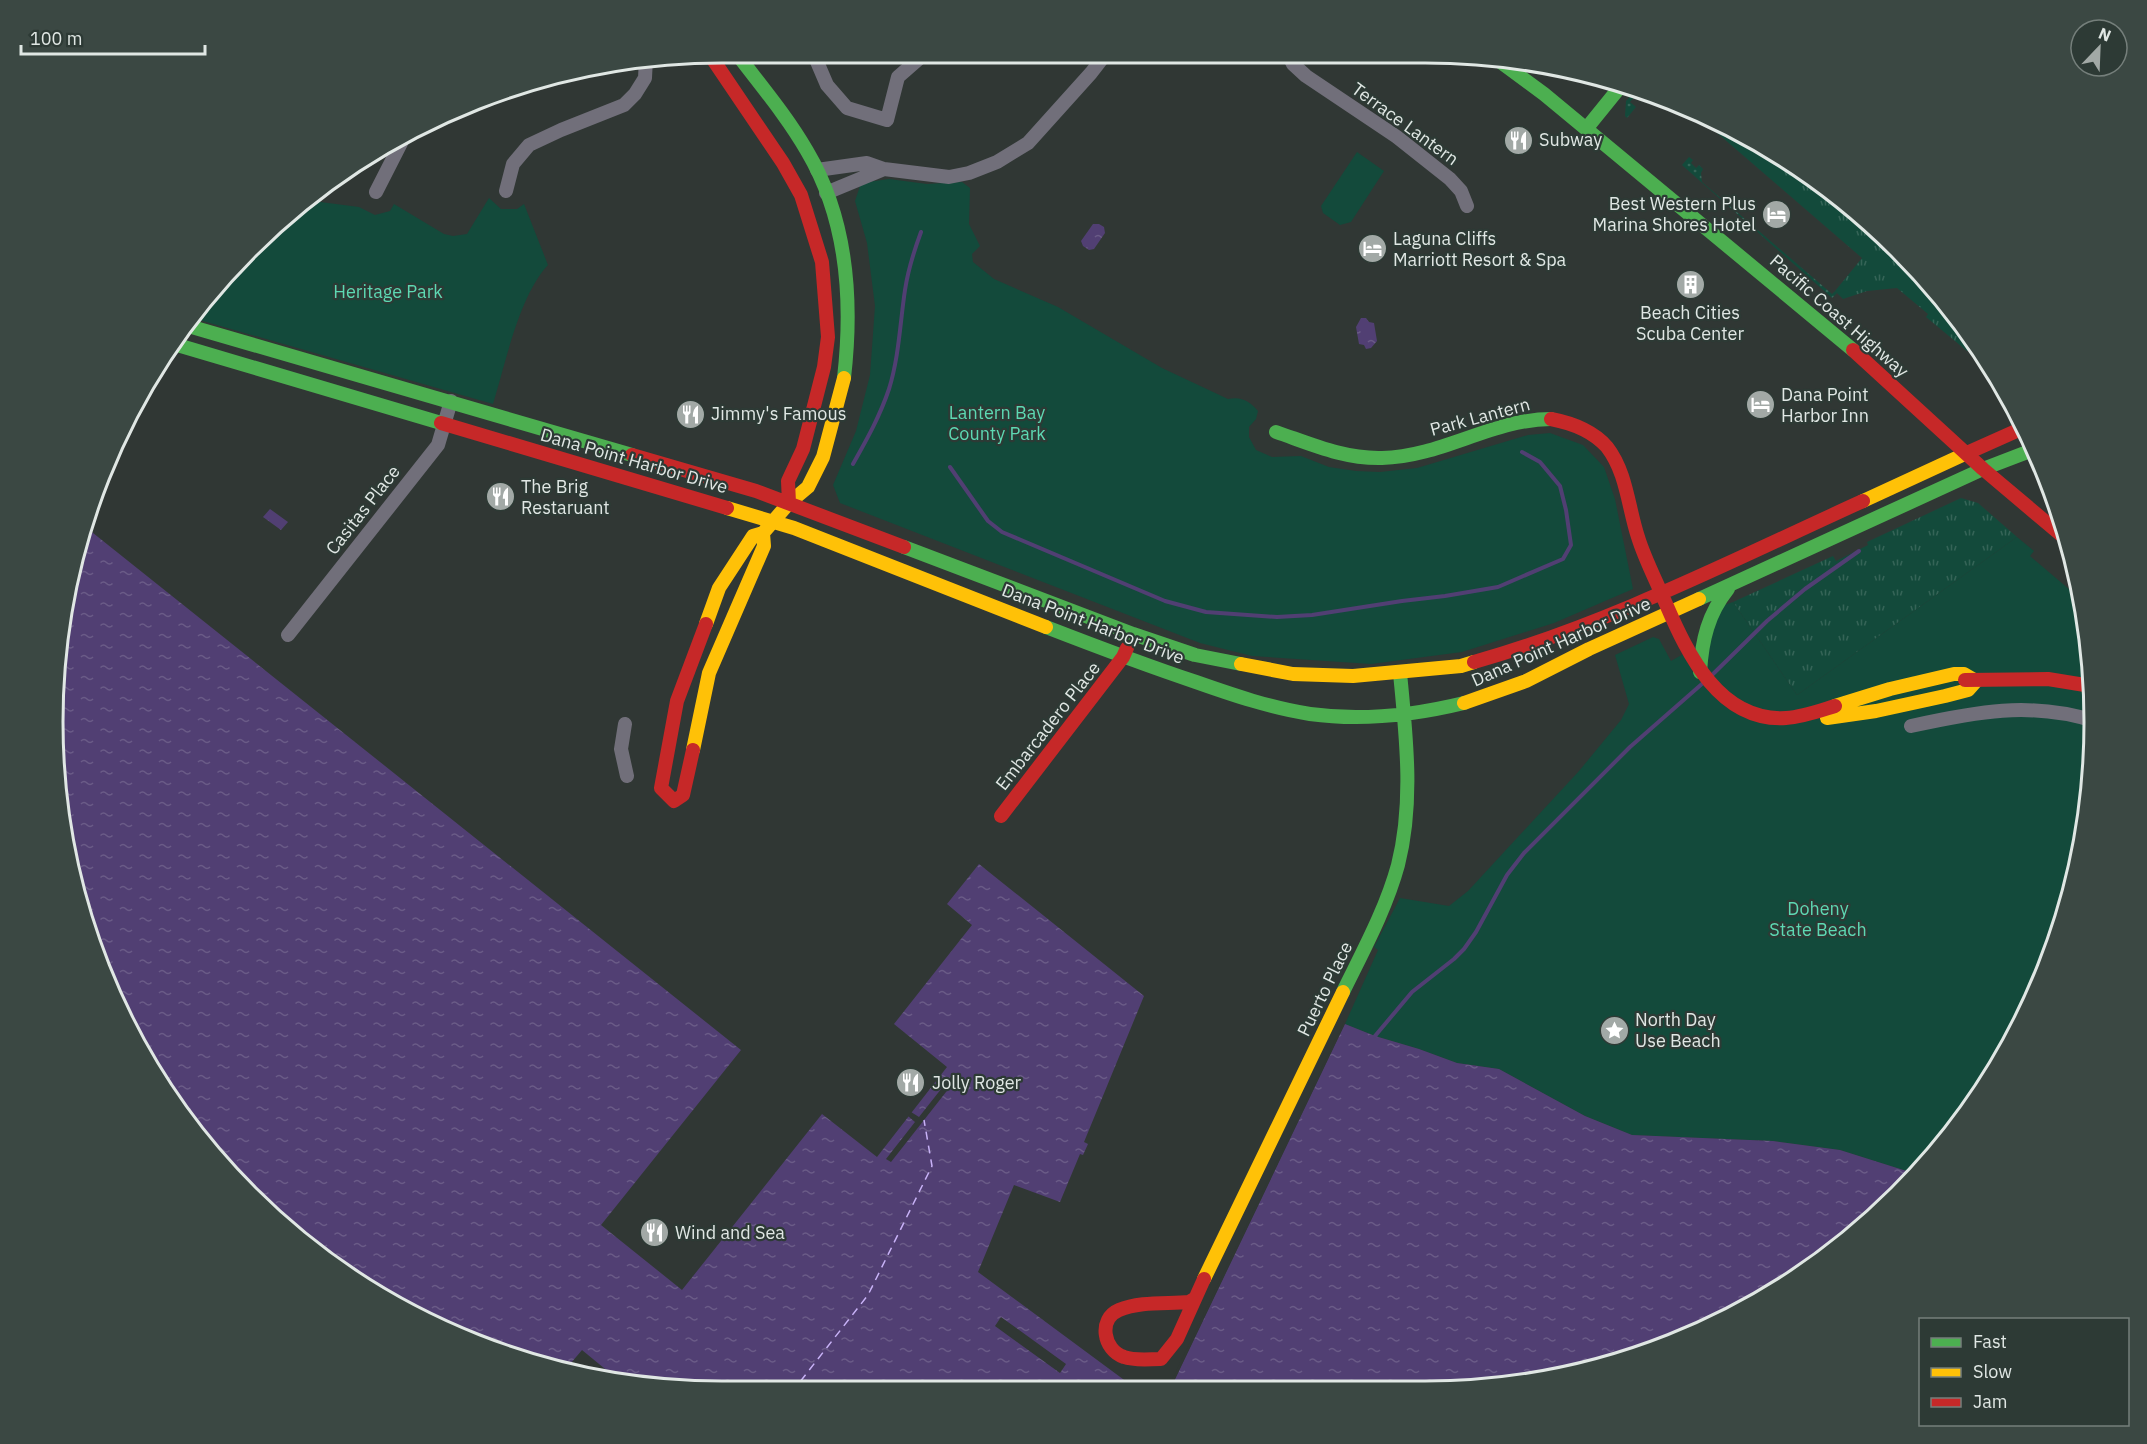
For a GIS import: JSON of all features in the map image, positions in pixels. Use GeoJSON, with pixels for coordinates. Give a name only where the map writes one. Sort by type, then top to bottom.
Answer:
{"type":"FeatureCollection","features":[{"type":"Feature","properties":{"kind":"main road"},"geometry":{"type":"LineString","coordinates":[[716,63],[797,187],[822,262],[828,337],[824,367],[803,449],[788,481],[789,503]]}},
{"type":"Feature","properties":{"kind":"main road"},"geometry":{"type":"LineString","coordinates":[[744,63],[784,117],[817,171],[838,223],[847,275],[849,321],[847,351],[843,384],[823,457],[808,487],[789,503],[763,533],[753,536],[719,588],[677,701],[661,788],[674,801],[683,795],[711,668],[764,546],[763,533]]}},
{"type":"Feature","properties":{"kind":"main road","name":"Pacific Coast Highway"},"geometry":{"type":"LineString","coordinates":[[1510,69],[1544,94],[1839,337],[1983,469],[2055,530]]}},
{"type":"Feature","properties":{"kind":"main road"},"geometry":{"type":"LineString","coordinates":[[1586,129],[1616,91]]}},
{"type":"Feature","properties":{"kind":"main road"},"geometry":{"type":"LineString","coordinates":[[817,243],[847,275]]}},
{"type":"Feature","properties":{"kind":"main road","name":"Dana Point Harbor Drive"},"geometry":{"type":"LineString","coordinates":[[194,328],[756,491],[1133,634],[1195,655],[1293,674],[1353,676],[1400,673],[1461,666],[1510,652],[1569,631],[1661,592],[2016,431]]}},
{"type":"Feature","properties":{"kind":"main road","name":"Dana Point Harbor Drive"},"geometry":{"type":"LineString","coordinates":[[181,346],[794,528],[1124,657],[1234,695],[1274,707],[1311,714],[1351,717],[1403,713],[1464,703],[1498,692],[1983,469],[2026,452]]}},
{"type":"Feature","properties":{"kind":"main road","name":"Park Lantern"},"geometry":{"type":"LineString","coordinates":[[1276,432],[1340,455],[1372,458],[1421,452],[1530,419],[1557,420],[1576,425],[1600,440],[1620,467],[1626,483],[1637,537],[1670,613]]}},
{"type":"Feature","properties":{"kind":"main road"},"geometry":{"type":"LineString","coordinates":[[1701,672],[1701,651],[1707,619],[1717,602],[1732,585]]}},
{"type":"Feature","properties":{"kind":"main road"},"geometry":{"type":"LineString","coordinates":[[1670,613],[1701,672],[1718,692],[1743,708],[1767,716],[1796,717],[1892,693],[1962,679],[1976,681],[2048,679],[2083,685]]}},
{"type":"Feature","properties":{"kind":"main road","name":"Embarcadero Place"},"geometry":{"type":"LineString","coordinates":[[1001,816],[1124,657],[1133,634]]}},
{"type":"Feature","properties":{"kind":"main road"},"geometry":{"type":"LineString","coordinates":[[693,659],[711,668]]}},
{"type":"Feature","properties":{"kind":"main road","name":"Puerto Place"},"geometry":{"type":"LineString","coordinates":[[1194,1299],[1182,1303],[1118,1310],[1106,1323],[1104,1336],[1118,1354],[1130,1359],[1161,1359],[1173,1346],[1368,941],[1399,862],[1404,823],[1408,775],[1400,673]]}},
{"type":"Feature","properties":{"kind":"main road"},"geometry":{"type":"LineString","coordinates":[[1796,717],[1812,720],[1876,711],[1968,690],[1976,681]]}},
{"type":"Feature","properties":{"kind":"main road"},"geometry":{"type":"LineString","coordinates":[[1812,720],[1892,693]]}},
{"type":"Feature","properties":{"kind":"street"},"geometry":{"type":"LineString","coordinates":[[818,63],[827,85],[847,108],[887,120],[898,76],[914,63]]}},
{"type":"Feature","properties":{"kind":"street"},"geometry":{"type":"LineString","coordinates":[[817,171],[867,163],[884,169],[949,177],[969,173],[997,162],[1028,143],[1099,63]]}},
{"type":"Feature","properties":{"kind":"street","name":"Terrace Lantern"},"geometry":{"type":"LineString","coordinates":[[1292,63],[1306,76],[1397,137],[1450,179],[1461,191],[1467,206]]}},
{"type":"Feature","properties":{"kind":"street"},"geometry":{"type":"LineString","coordinates":[[506,191],[513,164],[529,145],[624,105],[635,94],[645,78],[646,68]]}},
{"type":"Feature","properties":{"kind":"street"},"geometry":{"type":"LineString","coordinates":[[376,192],[399,148]]}},
{"type":"Feature","properties":{"kind":"street"},"geometry":{"type":"LineString","coordinates":[[826,193],[884,169]]}},
{"type":"Feature","properties":{"kind":"street","name":"Casitas Place"},"geometry":{"type":"LineString","coordinates":[[288,634],[438,446],[451,401]]}},
{"type":"Feature","properties":{"kind":"street"},"geometry":{"type":"LineString","coordinates":[[1911,726],[1965,714],[2005,709],[2039,710],[2084,718]]}},
{"type":"Feature","properties":{"kind":"street"},"geometry":{"type":"LineString","coordinates":[[625,724],[621,749],[627,776]]}},
{"type":"Feature","properties":{"kind":"green space"},"geometry":{"type":"Polygon","coordinates":[[[1630,96],[1634,97],[1630,102],[1636,107],[1627,118],[1625,116],[1626,101],[1630,96]]]}},
{"type":"Feature","properties":{"kind":"green space"},"geometry":{"type":"Polygon","coordinates":[[[1714,130],[1791,174],[1860,227],[1920,287],[1969,350],[1926,317],[1928,314],[1897,288],[1867,291],[1843,299],[1835,291],[1862,258],[1714,130]]]}},
{"type":"Feature","properties":{"kind":"green space"},"geometry":{"type":"Polygon","coordinates":[[[1357,152],[1384,171],[1351,222],[1340,225],[1323,213],[1321,206],[1357,152]]]}},
{"type":"Feature","properties":{"kind":"green space"},"geometry":{"type":"Polygon","coordinates":[[[1689,157],[1696,168],[1699,165],[1703,169],[1702,182],[1832,294],[1835,291],[1837,293],[1832,298],[1682,165],[1689,157]]]}},
{"type":"Feature","properties":{"kind":"green space","name":"Lantern Bay County Park"},"geometry":{"type":"Polygon","coordinates":[[[889,179],[927,184],[962,182],[970,188],[969,224],[980,246],[972,254],[973,262],[994,279],[1058,307],[1162,368],[1228,399],[1237,398],[1252,404],[1258,411],[1256,419],[1249,427],[1249,437],[1256,450],[1272,457],[1301,456],[1329,467],[1380,472],[1417,468],[1528,435],[1550,433],[1583,445],[1604,467],[1615,499],[1633,589],[1554,623],[1462,652],[1371,664],[1252,656],[1200,643],[840,503],[833,485],[856,431],[870,375],[875,306],[867,243],[855,201],[861,183],[889,179]]]}},
{"type":"Feature","properties":{"kind":"green space","name":"Heritage Park"},"geometry":{"type":"Polygon","coordinates":[[[489,198],[501,209],[517,209],[524,204],[548,265],[538,278],[521,312],[493,404],[200,320],[256,256],[318,202],[359,207],[375,215],[390,211],[394,204],[444,234],[453,236],[467,234],[489,198]]]}},
{"type":"Feature","properties":{"kind":"green space"},"geometry":{"type":"Polygon","coordinates":[[[1961,498],[1978,503],[2017,537],[1797,695],[1733,602],[1833,556],[1836,561],[1868,545],[1867,542],[1961,498]]]}},
{"type":"Feature","properties":{"kind":"green space","name":"Doheny State Beach"},"geometry":{"type":"Polygon","coordinates":[[[2017,537],[2034,551],[2030,556],[2070,590],[2083,679],[2083,765],[2071,851],[2062,893],[2034,974],[1996,1052],[1948,1123],[1907,1171],[1840,1150],[1773,1141],[1632,1135],[1585,1116],[1499,1069],[1457,1063],[1345,1024],[1378,950],[1374,947],[1400,898],[1449,906],[1468,891],[1579,771],[1621,720],[1629,704],[1615,655],[1653,637],[1659,639],[1671,661],[1706,641],[1724,605],[1733,602],[1797,695],[2017,537]]]}},
{"type":"Feature","properties":{"kind":"water"},"geometry":{"type":"Polygon","coordinates":[[[1093,224],[1104,227],[1105,233],[1094,249],[1089,250],[1083,246],[1081,241],[1093,224]]]}},
{"type":"Feature","properties":{"kind":"water"},"geometry":{"type":"Polygon","coordinates":[[[1361,318],[1374,323],[1377,341],[1371,348],[1366,349],[1364,345],[1359,344],[1356,327],[1361,318]]]}},
{"type":"Feature","properties":{"kind":"water"},"geometry":{"type":"Polygon","coordinates":[[[270,509],[288,522],[281,530],[263,517],[270,509]]]}},
{"type":"Feature","properties":{"kind":"water"},"geometry":{"type":"Polygon","coordinates":[[[91,532],[741,1050],[601,1225],[682,1290],[822,1114],[877,1157],[947,1067],[894,1024],[972,925],[947,904],[979,864],[1144,996],[1084,1142],[1088,1144],[1083,1155],[1080,1154],[1060,1202],[1014,1185],[978,1272],[1126,1381],[679,1380],[607,1370],[582,1350],[571,1363],[510,1346],[431,1313],[392,1293],[356,1270],[321,1245],[256,1188],[199,1123],[151,1052],[113,974],[85,893],[76,851],[64,765],[64,679],[69,636],[76,593],[91,532]]]}},
{"type":"Feature","properties":{"kind":"water"},"geometry":{"type":"Polygon","coordinates":[[[1345,1024],[1457,1063],[1499,1069],[1585,1116],[1632,1135],[1773,1141],[1840,1150],[1907,1171],[1860,1217],[1826,1245],[1754,1293],[1677,1331],[1596,1359],[1554,1368],[1468,1380],[1174,1381],[1345,1024]]]}},
{"type":"Feature","properties":{"kind":"pier"},"geometry":{"type":"Polygon","coordinates":[[[1344,1021],[1346,1021],[1174,1381],[1171,1381],[1344,1021]]]}},
{"type":"Feature","properties":{"kind":"pier"},"geometry":{"type":"Polygon","coordinates":[[[953,1074],[957,1078],[891,1162],[886,1159],[915,1122],[908,1116],[911,1112],[919,1117],[953,1074]]]}},
{"type":"Feature","properties":{"kind":"pier"},"geometry":{"type":"Polygon","coordinates":[[[1001,1317],[1066,1364],[1060,1373],[995,1326],[1001,1317]]]}},
{"type":"Feature","properties":{"kind":"waterway"},"geometry":{"type":"LineString","coordinates":[[853,464],[889,389],[897,352],[906,283],[921,232]]}},
{"type":"Feature","properties":{"kind":"waterway"},"geometry":{"type":"LineString","coordinates":[[950,467],[988,521],[1002,532],[1165,601],[1206,612],[1277,617],[1312,615],[1498,587],[1563,559],[1571,545],[1560,486],[1540,462],[1522,452]]}},
{"type":"Feature","properties":{"kind":"waterway"},"geometry":{"type":"LineString","coordinates":[[1711,676],[1767,621],[1805,589],[1859,551]]}},
{"type":"Feature","properties":{"kind":"waterway"},"geometry":{"type":"LineString","coordinates":[[1375,1036],[1412,992],[1464,949],[1476,932],[1507,875],[1524,853],[1630,747],[1703,683]]}},
{"type":"Feature","properties":{"kind":"ferry route"},"geometry":{"type":"LineString","coordinates":[[801,1381],[868,1295],[932,1166],[924,1120]]}},
{"type":"Feature","properties":{"kind":"traffic: fast"},"geometry":{"type":"LineString","coordinates":[[744,63],[800,139],[821,177],[831,205],[839,233],[847,290],[847,349],[844,378]]}},
{"type":"Feature","properties":{"kind":"traffic: fast"},"geometry":{"type":"LineString","coordinates":[[1510,69],[1544,94],[1853,350]]}},
{"type":"Feature","properties":{"kind":"traffic: fast"},"geometry":{"type":"LineString","coordinates":[[1586,129],[1616,91]]}},
{"type":"Feature","properties":{"kind":"traffic: fast"},"geometry":{"type":"LineString","coordinates":[[194,328],[632,455]]}},
{"type":"Feature","properties":{"kind":"traffic: fast"},"geometry":{"type":"LineString","coordinates":[[181,346],[441,423]]}},
{"type":"Feature","properties":{"kind":"traffic: fast"},"geometry":{"type":"LineString","coordinates":[[1276,432],[1341,453],[1382,458],[1425,451],[1508,425],[1551,419]]}},
{"type":"Feature","properties":{"kind":"traffic: fast"},"geometry":{"type":"LineString","coordinates":[[1983,469],[2026,452]]}},
{"type":"Feature","properties":{"kind":"traffic: fast"},"geometry":{"type":"LineString","coordinates":[[1699,599],[1983,469]]}},
{"type":"Feature","properties":{"kind":"traffic: fast"},"geometry":{"type":"LineString","coordinates":[[904,547],[1133,634],[1195,655],[1241,664]]}},
{"type":"Feature","properties":{"kind":"traffic: fast"},"geometry":{"type":"LineString","coordinates":[[1700,672],[1707,628],[1715,608],[1728,589]]}},
{"type":"Feature","properties":{"kind":"traffic: fast"},"geometry":{"type":"LineString","coordinates":[[1046,627],[1224,692],[1267,705],[1310,714],[1368,717],[1407,714],[1464,703]]}},
{"type":"Feature","properties":{"kind":"traffic: fast"},"geometry":{"type":"LineString","coordinates":[[1343,992],[1387,898],[1403,841],[1407,769],[1400,673]]}},
{"type":"Feature","properties":{"kind":"traffic: slow"},"geometry":{"type":"LineString","coordinates":[[706,624],[719,588],[753,536],[763,533],[789,503],[808,487],[823,457],[844,378]]}},
{"type":"Feature","properties":{"kind":"traffic: slow"},"geometry":{"type":"LineString","coordinates":[[1863,501],[1967,453]]}},
{"type":"Feature","properties":{"kind":"traffic: slow"},"geometry":{"type":"LineString","coordinates":[[727,508],[794,528],[1046,627]]}},
{"type":"Feature","properties":{"kind":"traffic: slow"},"geometry":{"type":"LineString","coordinates":[[693,750],[709,673],[764,546],[763,533]]}},
{"type":"Feature","properties":{"kind":"traffic: slow"},"geometry":{"type":"LineString","coordinates":[[1464,703],[1526,681],[1589,649],[1699,599]]}},
{"type":"Feature","properties":{"kind":"traffic: slow"},"geometry":{"type":"LineString","coordinates":[[1241,664],[1293,674],[1353,676],[1461,666],[1474,662]]}},
{"type":"Feature","properties":{"kind":"traffic: slow"},"geometry":{"type":"LineString","coordinates":[[1835,706],[1890,689],[1954,674],[1964,674],[1976,681]]}},
{"type":"Feature","properties":{"kind":"traffic: slow"},"geometry":{"type":"LineString","coordinates":[[1827,718],[1876,711],[1945,696],[1968,690],[1976,681]]}},
{"type":"Feature","properties":{"kind":"traffic: slow"},"geometry":{"type":"LineString","coordinates":[[1204,1279],[1343,992]]}},
{"type":"Feature","properties":{"kind":"traffic: jam"},"geometry":{"type":"LineString","coordinates":[[715,63],[783,163],[801,195],[822,262],[828,337],[824,367],[803,449],[788,481],[789,503]]}},
{"type":"Feature","properties":{"kind":"traffic: jam"},"geometry":{"type":"LineString","coordinates":[[1853,350],[1983,469],[2055,530]]}},
{"type":"Feature","properties":{"kind":"traffic: jam"},"geometry":{"type":"LineString","coordinates":[[1551,419],[1589,432],[1601,441],[1614,457],[1623,479],[1635,526],[1648,563],[1685,644],[1696,664],[1710,682],[1742,709],[1763,716],[1786,718],[1811,714],[1835,706]]}},
{"type":"Feature","properties":{"kind":"traffic: jam"},"geometry":{"type":"LineString","coordinates":[[441,423],[727,508]]}},
{"type":"Feature","properties":{"kind":"traffic: jam"},"geometry":{"type":"LineString","coordinates":[[1967,453],[2016,431]]}},
{"type":"Feature","properties":{"kind":"traffic: jam"},"geometry":{"type":"LineString","coordinates":[[632,455],[756,491],[904,547]]}},
{"type":"Feature","properties":{"kind":"traffic: jam"},"geometry":{"type":"LineString","coordinates":[[1474,662],[1524,647],[1623,610],[1863,501]]}},
{"type":"Feature","properties":{"kind":"traffic: jam"},"geometry":{"type":"LineString","coordinates":[[693,750],[683,795],[674,801],[661,788],[677,701],[706,624]]}},
{"type":"Feature","properties":{"kind":"traffic: jam"},"geometry":{"type":"LineString","coordinates":[[1001,816],[1123,657],[1127,648]]}},
{"type":"Feature","properties":{"kind":"traffic: jam"},"geometry":{"type":"LineString","coordinates":[[1965,680],[2048,679],[2083,685]]}},
{"type":"Feature","properties":{"kind":"traffic: jam"},"geometry":{"type":"LineString","coordinates":[[1194,1299],[1189,1302],[1136,1305],[1112,1314],[1106,1327],[1111,1348],[1128,1358],[1161,1359],[1177,1339],[1204,1279]]}},
{"type":"Feature","properties":{"kind":"place","name":"Subway"},"geometry":{"type":"Point","coordinates":[1518,140]}},
{"type":"Feature","properties":{"kind":"place","name":"Best Western Plus Marina Shores Hotel"},"geometry":{"type":"Point","coordinates":[1777,214]}},
{"type":"Feature","properties":{"kind":"place","name":"Laguna Cliffs Marriott Resort & Spa"},"geometry":{"type":"Point","coordinates":[1372,249]}},
{"type":"Feature","properties":{"kind":"place","name":"Beach Cities Scuba Center"},"geometry":{"type":"Point","coordinates":[1690,284]}},
{"type":"Feature","properties":{"kind":"place","name":"Dana Point Harbor Inn"},"geometry":{"type":"Point","coordinates":[1760,405]}},
{"type":"Feature","properties":{"kind":"place","name":"Jimmy's Famous"},"geometry":{"type":"Point","coordinates":[690,414]}},
{"type":"Feature","properties":{"kind":"place","name":"The Brig Restaruant"},"geometry":{"type":"Point","coordinates":[500,497]}},
{"type":"Feature","properties":{"kind":"place","name":"North Day Use Beach"},"geometry":{"type":"Point","coordinates":[1614,1030]}},
{"type":"Feature","properties":{"kind":"place","name":"Jolly Roger"},"geometry":{"type":"Point","coordinates":[911,1083]}},
{"type":"Feature","properties":{"kind":"place","name":"Wind and Sea"},"geometry":{"type":"Point","coordinates":[654,1233]}}]}
